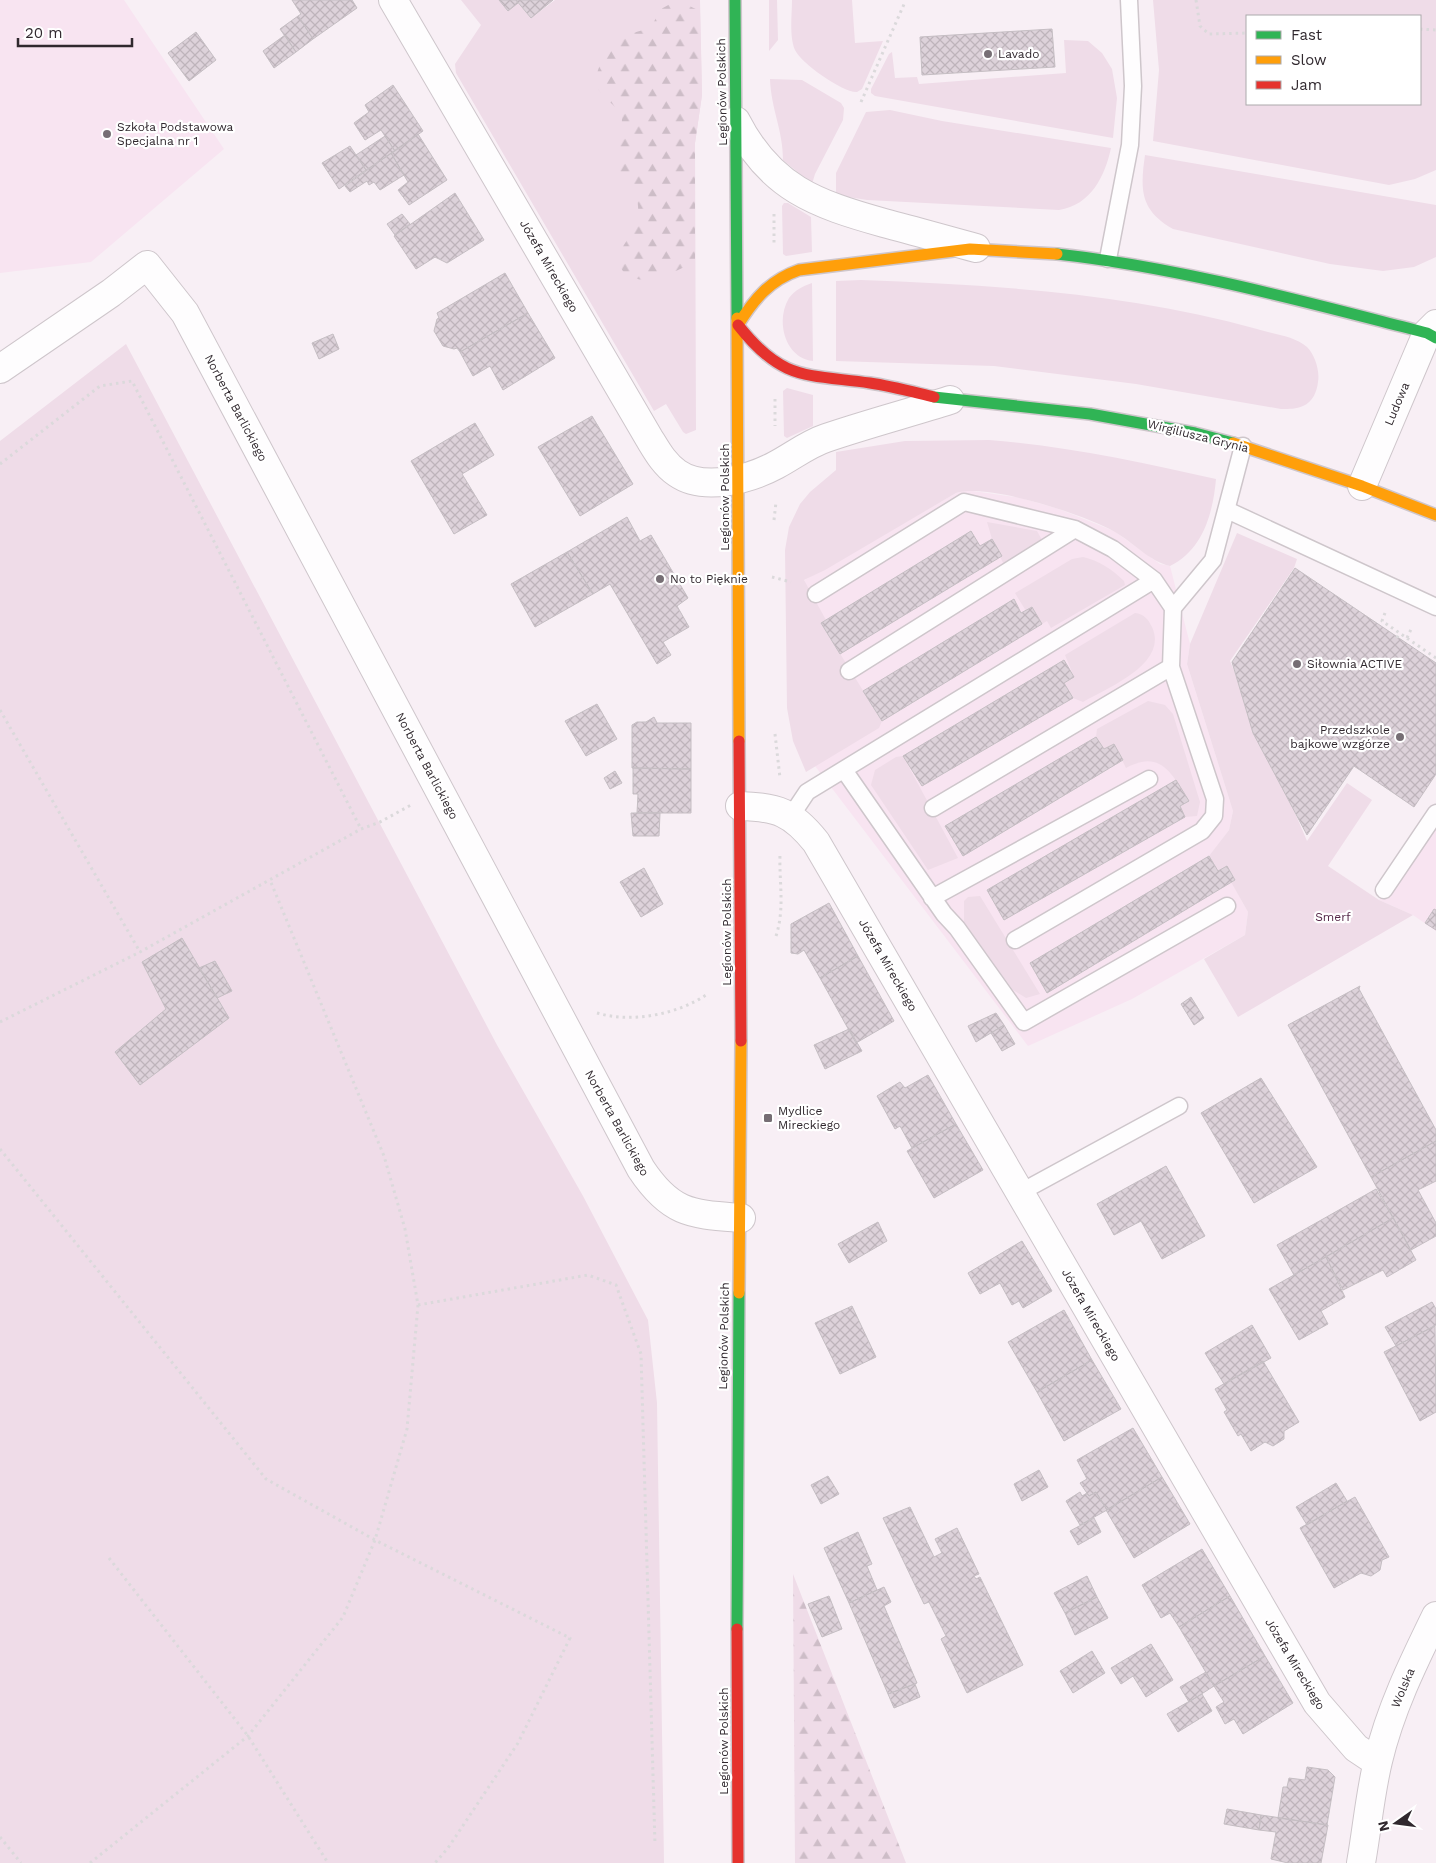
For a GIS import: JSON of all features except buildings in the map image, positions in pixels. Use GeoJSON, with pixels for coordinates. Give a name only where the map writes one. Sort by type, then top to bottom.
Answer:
{"type":"FeatureCollection","features":[{"type":"Feature","properties":{"kind":"street","name":"Józefa Mireckiego"},"geometry":{"type":"LineString","coordinates":[[393,0],[664,461],[683,477],[712,481],[739,481]]}},
{"type":"Feature","properties":{"kind":"street","name":"Legionów Polskich"},"geometry":{"type":"LineString","coordinates":[[735,0],[739,481],[741,1218],[737,1412],[738,1863]]}},
{"type":"Feature","properties":{"kind":"street"},"geometry":{"type":"LineString","coordinates":[[736,121],[744,136],[763,160],[784,182],[805,196],[824,205],[850,213],[980,249]]}},
{"type":"Feature","properties":{"kind":"street"},"geometry":{"type":"LineString","coordinates":[[738,325],[754,300],[774,281],[805,269],[980,249],[1108,259],[1252,287],[1433,332]]}},
{"type":"Feature","properties":{"kind":"street","name":"Norberta Barlickiego"},"geometry":{"type":"LineString","coordinates":[[0,369],[112,293],[147,265],[185,313],[637,1162],[657,1192],[691,1213],[701,1216],[741,1218]]}},
{"type":"Feature","properties":{"kind":"street","name":"Wirgiliusza Grynia"},"geometry":{"type":"LineString","coordinates":[[738,325],[756,348],[775,363],[798,374],[810,377],[871,383],[950,400],[1090,414],[1195,433],[1243,446],[1362,486],[1436,515]]}},
{"type":"Feature","properties":{"kind":"street","name":"Ludowa"},"geometry":{"type":"LineString","coordinates":[[1362,486],[1433,332]]}},
{"type":"Feature","properties":{"kind":"street","name":"Wirgiliusza Grynia"},"geometry":{"type":"LineString","coordinates":[[739,481],[776,465],[825,438],[950,400]]}},
{"type":"Feature","properties":{"kind":"street","name":"Józefa Mireckiego"},"geometry":{"type":"LineString","coordinates":[[740,806],[771,808],[791,816],[800,823],[816,842],[1317,1703],[1356,1748],[1378,1762]]}},
{"type":"Feature","properties":{"kind":"street","name":"Wolska"},"geometry":{"type":"LineString","coordinates":[[1378,1762],[1389,1721],[1405,1681],[1436,1616]]}},
{"type":"Feature","properties":{"kind":"street"},"geometry":{"type":"LineString","coordinates":[[1361,1863],[1378,1762]]}},
{"type":"Feature","properties":{"kind":"lane"},"geometry":{"type":"LineString","coordinates":[[1108,259],[1130,145],[1133,86],[1129,0]]}},
{"type":"Feature","properties":{"kind":"lane"},"geometry":{"type":"LineString","coordinates":[[1015,940],[1202,831],[1214,816],[1215,800],[1171,667],[1174,608],[1213,560],[1243,446]]}},
{"type":"Feature","properties":{"kind":"lane"},"geometry":{"type":"LineString","coordinates":[[816,594],[964,502],[1075,529],[1112,549],[1154,580],[1174,608]]}},
{"type":"Feature","properties":{"kind":"lane"},"geometry":{"type":"LineString","coordinates":[[1227,510],[1436,607]]}},
{"type":"Feature","properties":{"kind":"lane"},"geometry":{"type":"LineString","coordinates":[[849,671],[1075,529]]}},
{"type":"Feature","properties":{"kind":"lane"},"geometry":{"type":"LineString","coordinates":[[791,816],[807,792],[1154,580]]}},
{"type":"Feature","properties":{"kind":"lane"},"geometry":{"type":"LineString","coordinates":[[933,808],[1171,667]]}},
{"type":"Feature","properties":{"kind":"lane"},"geometry":{"type":"LineString","coordinates":[[844,770],[932,898],[1024,1022],[1227,906]]}},
{"type":"Feature","properties":{"kind":"lane"},"geometry":{"type":"LineString","coordinates":[[932,898],[1149,779]]}},
{"type":"Feature","properties":{"kind":"lane"},"geometry":{"type":"LineString","coordinates":[[1384,890],[1436,813]]}},
{"type":"Feature","properties":{"kind":"lane"},"geometry":{"type":"LineString","coordinates":[[1020,1192],[1180,1106]]}},
{"type":"Feature","properties":{"kind":"path"},"geometry":{"type":"LineString","coordinates":[[1196,0],[1200,26],[1209,34],[1246,33]]}},
{"type":"Feature","properties":{"kind":"path"},"geometry":{"type":"LineString","coordinates":[[861,102],[905,2]]}},
{"type":"Feature","properties":{"kind":"path"},"geometry":{"type":"LineString","coordinates":[[1421,29],[1436,30]]}},
{"type":"Feature","properties":{"kind":"path"},"geometry":{"type":"LineString","coordinates":[[774,209],[774,246]]}},
{"type":"Feature","properties":{"kind":"path"},"geometry":{"type":"LineString","coordinates":[[0,464],[100,386],[132,381],[361,829]]}},
{"type":"Feature","properties":{"kind":"path"},"geometry":{"type":"LineString","coordinates":[[775,395],[775,434]]}},
{"type":"Feature","properties":{"kind":"path"},"geometry":{"type":"LineString","coordinates":[[774,526],[776,494]]}},
{"type":"Feature","properties":{"kind":"path"},"geometry":{"type":"LineString","coordinates":[[1389,605],[1382,621],[1436,658]]}},
{"type":"Feature","properties":{"kind":"path"},"geometry":{"type":"LineString","coordinates":[[1397,638],[1400,633]]}},
{"type":"Feature","properties":{"kind":"path"},"geometry":{"type":"LineString","coordinates":[[0,710],[140,952]]}},
{"type":"Feature","properties":{"kind":"path"},"geometry":{"type":"LineString","coordinates":[[774,725],[780,772]]}},
{"type":"Feature","properties":{"kind":"path"},"geometry":{"type":"LineString","coordinates":[[0,1022],[140,952],[361,829],[380,822],[440,789]]}},
{"type":"Feature","properties":{"kind":"path"},"geometry":{"type":"LineString","coordinates":[[774,941],[782,906],[779,888],[780,845]]}},
{"type":"Feature","properties":{"kind":"path"},"geometry":{"type":"LineString","coordinates":[[90,1863],[248,1736],[342,1617],[375,1540],[407,1430],[418,1305],[405,1229],[384,1156],[270,880]]}},
{"type":"Feature","properties":{"kind":"path"},"geometry":{"type":"LineString","coordinates":[[550,999],[606,1016],[626,1018],[646,1016],[677,1009],[709,992]]}},
{"type":"Feature","properties":{"kind":"path"},"geometry":{"type":"LineString","coordinates":[[0,1149],[266,1479],[375,1540],[570,1638],[518,1743],[448,1848],[435,1863]]}},
{"type":"Feature","properties":{"kind":"path"},"geometry":{"type":"LineString","coordinates":[[418,1305],[588,1275],[616,1285],[641,1354],[655,1845]]}},
{"type":"Feature","properties":{"kind":"path"},"geometry":{"type":"LineString","coordinates":[[109,1558],[248,1736],[328,1863]]}},
{"type":"Feature","properties":{"kind":"path"},"geometry":{"type":"LineString","coordinates":[[0,1837],[21,1863]]}},
{"type":"Feature","properties":{"kind":"shaded area","name":"Szkoła Podstawowa Specjalna nr 1"},"geometry":{"type":"Polygon","coordinates":[[[0,0],[124,0],[224,149],[91,262],[0,273],[0,0]]]}},
{"type":"Feature","properties":{"kind":"shaded area"},"geometry":{"type":"Polygon","coordinates":[[[966,490],[1021,498],[1059,509],[1114,531],[1160,564],[1170,566],[1190,644],[1187,664],[1233,811],[1229,830],[1209,857],[1227,866],[1235,880],[1232,883],[1248,912],[1245,935],[1132,999],[1028,1046],[815,766],[800,689],[803,581],[956,493],[966,490]]]}},
{"type":"Feature","properties":{"kind":"shaded area"},"geometry":{"type":"Polygon","coordinates":[[[1436,818],[1436,931],[1413,915],[1379,900],[1436,818]]]}},
{"type":"Feature","properties":{"kind":"green space"},"geometry":{"type":"Polygon","coordinates":[[[461,0],[499,0],[508,11],[518,3],[531,18],[555,0],[700,0],[702,95],[695,143],[696,430],[686,434],[683,432],[666,404],[654,411],[456,73],[455,64],[481,25],[461,0]]]}},
{"type":"Feature","properties":{"kind":"green space"},"geometry":{"type":"Polygon","coordinates":[[[769,0],[777,0],[778,40],[769,51],[769,0]]]}},
{"type":"Feature","properties":{"kind":"green space"},"geometry":{"type":"Polygon","coordinates":[[[792,0],[852,0],[855,43],[883,41],[862,89],[857,92],[842,88],[823,76],[799,56],[795,50],[792,38],[792,0]]]}},
{"type":"Feature","properties":{"kind":"green space"},"geometry":{"type":"Polygon","coordinates":[[[1153,0],[1436,0],[1436,170],[1415,179],[1389,185],[1153,141],[1159,70],[1153,0]]]}},
{"type":"Feature","properties":{"kind":"green space"},"geometry":{"type":"Polygon","coordinates":[[[672,3],[683,3],[700,11],[702,95],[695,143],[695,262],[661,277],[644,280],[635,279],[623,271],[619,260],[623,247],[635,229],[638,216],[635,195],[621,176],[617,166],[622,113],[602,95],[596,83],[596,76],[604,58],[615,43],[621,38],[651,27],[661,9],[672,3]]]}},
{"type":"Feature","properties":{"kind":"green space"},"geometry":{"type":"Polygon","coordinates":[[[1064,40],[1088,41],[1102,53],[1112,69],[1117,98],[1113,138],[875,96],[871,93],[871,89],[889,54],[892,52],[895,78],[917,77],[919,84],[1066,73],[1064,40]]]}},
{"type":"Feature","properties":{"kind":"green space"},"geometry":{"type":"Polygon","coordinates":[[[770,79],[802,80],[841,103],[844,108],[843,120],[815,174],[812,184],[783,160],[770,79]]]}},
{"type":"Feature","properties":{"kind":"green space"},"geometry":{"type":"Polygon","coordinates":[[[890,110],[942,121],[1111,148],[1105,169],[1095,188],[1080,202],[1059,210],[867,200],[836,195],[836,173],[866,112],[890,110]]]}},
{"type":"Feature","properties":{"kind":"green space"},"geometry":{"type":"Polygon","coordinates":[[[1145,155],[1436,205],[1436,257],[1414,267],[1383,271],[1330,264],[1173,229],[1162,222],[1148,206],[1143,189],[1145,155]]]}},
{"type":"Feature","properties":{"kind":"green space"},"geometry":{"type":"Polygon","coordinates":[[[784,203],[788,203],[811,217],[812,252],[786,256],[783,254],[782,206],[784,203]]]}},
{"type":"Feature","properties":{"kind":"green space"},"geometry":{"type":"Polygon","coordinates":[[[861,280],[1011,288],[1060,293],[1160,307],[1209,317],[1283,336],[1302,343],[1310,350],[1316,363],[1318,373],[1317,385],[1314,396],[1306,404],[1295,408],[1281,409],[1136,384],[994,366],[836,361],[836,281],[861,280]]]}},
{"type":"Feature","properties":{"kind":"green space"},"geometry":{"type":"Polygon","coordinates":[[[812,283],[813,361],[795,353],[789,346],[783,327],[785,307],[789,298],[805,285],[812,283]]]}},
{"type":"Feature","properties":{"kind":"green space"},"geometry":{"type":"Polygon","coordinates":[[[126,344],[497,1045],[583,1196],[648,1320],[657,1403],[664,1863],[0,1863],[0,441],[126,344]]]}},
{"type":"Feature","properties":{"kind":"green space"},"geometry":{"type":"Polygon","coordinates":[[[787,388],[813,395],[813,426],[787,438],[784,436],[783,391],[787,388]]]}},
{"type":"Feature","properties":{"kind":"green space"},"geometry":{"type":"Polygon","coordinates":[[[989,440],[1075,450],[1216,479],[1209,517],[1191,550],[1170,566],[1148,556],[1115,532],[1082,517],[1013,496],[971,491],[956,493],[825,570],[804,580],[826,620],[821,623],[882,721],[879,728],[806,772],[793,741],[787,708],[785,550],[789,527],[800,504],[810,492],[836,470],[836,452],[905,441],[989,440]]]}},
{"type":"Feature","properties":{"kind":"green space"},"geometry":{"type":"Polygon","coordinates":[[[987,522],[1037,531],[1042,540],[1004,565],[992,539],[987,522]]]}},
{"type":"Feature","properties":{"kind":"green space","name":"Smerf"},"geometry":{"type":"Polygon","coordinates":[[[1237,533],[1297,559],[1294,568],[1230,661],[1307,841],[1347,783],[1372,800],[1328,866],[1379,900],[1413,915],[1238,1017],[1204,959],[1245,935],[1248,912],[1231,882],[1235,880],[1227,866],[1218,871],[1209,856],[1229,830],[1233,811],[1187,664],[1190,644],[1237,533]]]}},
{"type":"Feature","properties":{"kind":"green space"},"geometry":{"type":"Polygon","coordinates":[[[1083,557],[1094,560],[1110,569],[1124,581],[1125,585],[1051,628],[1047,621],[1042,624],[1032,607],[1026,611],[1015,593],[1072,559],[1083,557]]]}},
{"type":"Feature","properties":{"kind":"green space"},"geometry":{"type":"Polygon","coordinates":[[[1135,613],[1145,617],[1149,622],[1155,640],[1152,652],[1144,663],[1120,682],[1083,702],[1073,698],[1064,683],[1074,677],[1065,655],[1135,613]]]}},
{"type":"Feature","properties":{"kind":"green space"},"geometry":{"type":"Polygon","coordinates":[[[1148,701],[1165,705],[1173,714],[1200,802],[1197,816],[1185,817],[1180,806],[1189,801],[1177,782],[1164,767],[1148,761],[1126,768],[1114,744],[1104,749],[1096,737],[1097,729],[1148,701]]]}},
{"type":"Feature","properties":{"kind":"green space"},"geometry":{"type":"Polygon","coordinates":[[[903,756],[958,858],[928,870],[871,785],[875,770],[896,757],[903,756]]]}},
{"type":"Feature","properties":{"kind":"green space"},"geometry":{"type":"Polygon","coordinates":[[[980,896],[1040,994],[1026,998],[1013,990],[964,922],[964,901],[968,897],[980,896]]]}},
{"type":"Feature","properties":{"kind":"green space"},"geometry":{"type":"Polygon","coordinates":[[[793,1574],[906,1863],[795,1863],[793,1574]]]}},
{"type":"Feature","properties":{"kind":"traffic: fast"},"geometry":{"type":"LineString","coordinates":[[735,0],[737,318]]}},
{"type":"Feature","properties":{"kind":"traffic: fast"},"geometry":{"type":"LineString","coordinates":[[1057,254],[1151,268],[1244,287],[1427,333],[1436,338]]}},
{"type":"Feature","properties":{"kind":"traffic: fast"},"geometry":{"type":"LineString","coordinates":[[934,397],[1090,414],[1195,433],[1233,443]]}},
{"type":"Feature","properties":{"kind":"traffic: fast"},"geometry":{"type":"LineString","coordinates":[[737,1629],[739,1293]]}},
{"type":"Feature","properties":{"kind":"traffic: slow"},"geometry":{"type":"LineString","coordinates":[[738,325],[750,307],[771,285],[779,279],[799,270],[970,249],[1057,254]]}},
{"type":"Feature","properties":{"kind":"traffic: slow"},"geometry":{"type":"LineString","coordinates":[[737,318],[739,741]]}},
{"type":"Feature","properties":{"kind":"traffic: slow"},"geometry":{"type":"LineString","coordinates":[[1233,443],[1362,486],[1436,515]]}},
{"type":"Feature","properties":{"kind":"traffic: slow"},"geometry":{"type":"LineString","coordinates":[[739,1293],[741,1041]]}},
{"type":"Feature","properties":{"kind":"traffic: jam"},"geometry":{"type":"LineString","coordinates":[[738,325],[768,356],[782,366],[796,372],[878,384],[934,397]]}},
{"type":"Feature","properties":{"kind":"traffic: jam"},"geometry":{"type":"LineString","coordinates":[[739,741],[741,1041]]}},
{"type":"Feature","properties":{"kind":"traffic: jam"},"geometry":{"type":"LineString","coordinates":[[737,1629],[738,1863]]}},
{"type":"Feature","properties":{"kind":"place","name":"Lavado"},"geometry":{"type":"Point","coordinates":[988,54]}},
{"type":"Feature","properties":{"kind":"place","name":"Szkoła Podstawowa Specjalna nr 1"},"geometry":{"type":"Point","coordinates":[107,134]}},
{"type":"Feature","properties":{"kind":"place","name":"No to Pięknie"},"geometry":{"type":"Point","coordinates":[660,579]}},
{"type":"Feature","properties":{"kind":"place","name":"Siłownia ACTIVE"},"geometry":{"type":"Point","coordinates":[1297,664]}},
{"type":"Feature","properties":{"kind":"place","name":"Przedszkole bajkowe wzgórze"},"geometry":{"type":"Point","coordinates":[1400,737]}},
{"type":"Feature","properties":{"kind":"place","name":"Mydlice Mireckiego"},"geometry":{"type":"Point","coordinates":[768,1118]}}]}
